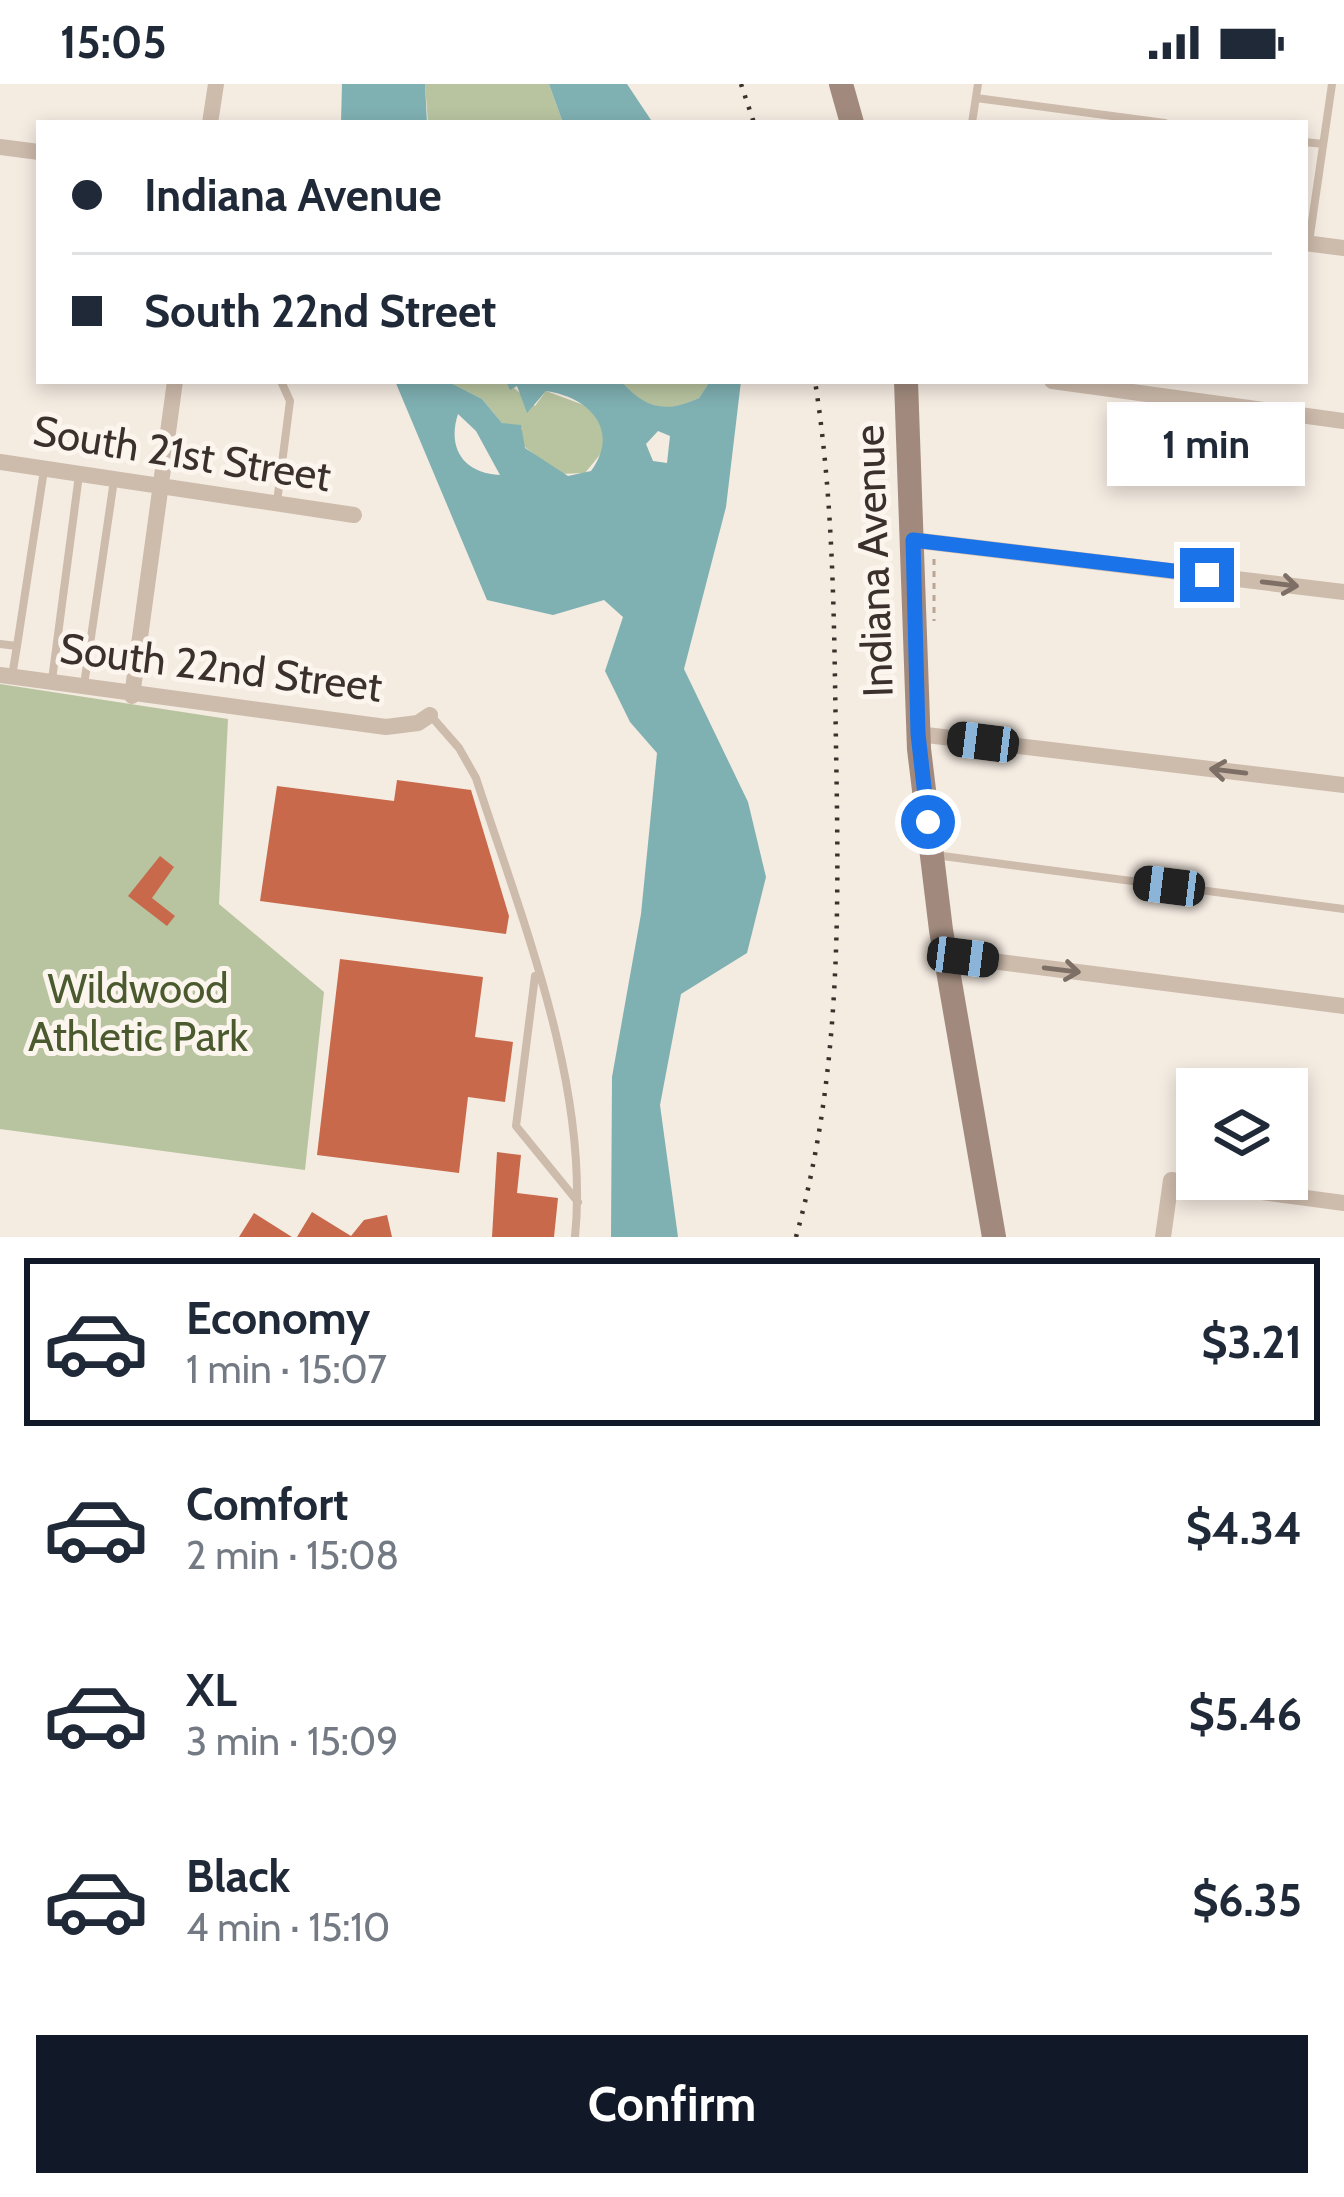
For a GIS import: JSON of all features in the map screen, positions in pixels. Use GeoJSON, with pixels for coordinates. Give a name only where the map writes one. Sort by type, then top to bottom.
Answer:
{"type":"FeatureCollection","features":[{"type":"Feature","properties":{"kind":"main road"},"geometry":{"type":"LineString","coordinates":[[841,84],[851,120]]}},
{"type":"Feature","properties":{"kind":"main road","name":"Indiana Avenue"},"geometry":{"type":"LineString","coordinates":[[905,384],[923,541],[918,734],[946,955],[994,1237]]}},
{"type":"Feature","properties":{"kind":"street"},"geometry":{"type":"LineString","coordinates":[[210,120],[216,84]]}},
{"type":"Feature","properties":{"kind":"street"},"geometry":{"type":"LineString","coordinates":[[0,147],[36,152]]}},
{"type":"Feature","properties":{"kind":"street"},"geometry":{"type":"LineString","coordinates":[[1308,243],[1344,248]]}},
{"type":"Feature","properties":{"kind":"street"},"geometry":{"type":"LineString","coordinates":[[132,696],[175,384]]}},
{"type":"Feature","properties":{"kind":"street"},"geometry":{"type":"LineString","coordinates":[[1093,384],[1161,389],[1344,422]]}},
{"type":"Feature","properties":{"kind":"street","name":"South 21st Street"},"geometry":{"type":"LineString","coordinates":[[0,462],[354,514]]}},
{"type":"Feature","properties":{"kind":"street"},"geometry":{"type":"LineString","coordinates":[[923,541],[1344,592]]}},
{"type":"Feature","properties":{"kind":"street","name":"South 22nd Street"},"geometry":{"type":"LineString","coordinates":[[6,676],[386,727],[418,723],[430,715]]}},
{"type":"Feature","properties":{"kind":"street"},"geometry":{"type":"LineString","coordinates":[[918,734],[1344,785]]}},
{"type":"Feature","properties":{"kind":"street"},"geometry":{"type":"LineString","coordinates":[[946,955],[1344,1006]]}},
{"type":"Feature","properties":{"kind":"street"},"geometry":{"type":"LineString","coordinates":[[1163,1237],[1171,1180],[1344,1203]]}},
{"type":"Feature","properties":{"kind":"lane"},"geometry":{"type":"LineString","coordinates":[[972,120],[978,84]]}},
{"type":"Feature","properties":{"kind":"lane"},"geometry":{"type":"LineString","coordinates":[[1308,237],[1332,84]]}},
{"type":"Feature","properties":{"kind":"lane"},"geometry":{"type":"LineString","coordinates":[[976,98],[1142,120]]}},
{"type":"Feature","properties":{"kind":"lane"},"geometry":{"type":"LineString","coordinates":[[1308,142],[1323,144]]}},
{"type":"Feature","properties":{"kind":"lane"},"geometry":{"type":"LineString","coordinates":[[277,504],[290,401],[282,384]]}},
{"type":"Feature","properties":{"kind":"lane"},"geometry":{"type":"LineString","coordinates":[[6,676],[17,646],[44,468]]}},
{"type":"Feature","properties":{"kind":"lane"},"geometry":{"type":"LineString","coordinates":[[51,682],[80,473]]}},
{"type":"Feature","properties":{"kind":"lane"},"geometry":{"type":"LineString","coordinates":[[84,687],[115,478]]}},
{"type":"Feature","properties":{"kind":"lane"},"geometry":{"type":"LineString","coordinates":[[0,644],[17,646]]}},
{"type":"Feature","properties":{"kind":"lane"},"geometry":{"type":"LineString","coordinates":[[430,715],[460,748],[476,778],[560,1045],[579,1204],[575,1237]]}},
{"type":"Feature","properties":{"kind":"lane"},"geometry":{"type":"LineString","coordinates":[[932,855],[1344,909]]}},
{"type":"Feature","properties":{"kind":"lane"},"geometry":{"type":"LineString","coordinates":[[536,969],[516,1126],[579,1204]]}},
{"type":"Feature","properties":{"kind":"path"},"geometry":{"type":"LineString","coordinates":[[923,541],[934,625]]}},
{"type":"Feature","properties":{"kind":"green space"},"geometry":{"type":"Polygon","coordinates":[[[425,84],[549,84],[562,120],[428,120],[425,84]]]}},
{"type":"Feature","properties":{"kind":"green space"},"geometry":{"type":"Polygon","coordinates":[[[453,384],[509,384],[535,406],[546,391],[589,407],[604,429],[603,451],[585,473],[559,474],[521,444],[522,428],[502,423],[482,399],[453,384]]]}},
{"type":"Feature","properties":{"kind":"green space"},"geometry":{"type":"Polygon","coordinates":[[[624,384],[708,384],[699,398],[676,406],[657,406],[624,384]]]}},
{"type":"Feature","properties":{"kind":"green space","name":"Wildwood Athletic Park"},"geometry":{"type":"Polygon","coordinates":[[[0,684],[228,719],[219,904],[324,992],[305,1170],[0,1129],[0,684]]]}},
{"type":"Feature","properties":{"kind":"water"},"geometry":{"type":"Polygon","coordinates":[[[342,84],[425,84],[427,120],[341,120],[342,84]]]}},
{"type":"Feature","properties":{"kind":"water"},"geometry":{"type":"Polygon","coordinates":[[[549,84],[627,84],[651,120],[562,120],[549,84]]]}},
{"type":"Feature","properties":{"kind":"water"},"geometry":{"type":"Polygon","coordinates":[[[396,384],[453,384],[482,399],[502,423],[521,425],[525,448],[568,476],[591,471],[599,456],[603,442],[596,418],[575,400],[546,391],[527,413],[517,386],[510,390],[507,384],[624,384],[647,402],[666,407],[699,398],[708,384],[741,384],[726,507],[684,669],[748,802],[766,877],[747,953],[681,994],[660,1105],[678,1237],[611,1237],[612,1077],[641,914],[657,753],[630,722],[605,671],[623,617],[604,600],[553,615],[487,600],[396,384]],[[458,414],[455,438],[461,456],[476,469],[500,475],[476,431],[458,414]],[[658,431],[646,444],[653,461],[667,463],[670,436],[658,431]]]}},
{"type":"Feature","properties":{"kind":"building"},"geometry":{"type":"Polygon","coordinates":[[[397,780],[471,790],[509,916],[506,934],[260,901],[277,786],[394,801],[397,780]]]}},
{"type":"Feature","properties":{"kind":"building"},"geometry":{"type":"Polygon","coordinates":[[[160,856],[174,867],[152,898],[175,916],[167,926],[128,896],[160,856]]]}},
{"type":"Feature","properties":{"kind":"building"},"geometry":{"type":"Polygon","coordinates":[[[340,959],[483,977],[475,1037],[513,1042],[505,1102],[468,1097],[459,1173],[317,1155],[340,959]]]}},
{"type":"Feature","properties":{"kind":"building"},"geometry":{"type":"Polygon","coordinates":[[[497,1152],[521,1155],[517,1193],[558,1198],[554,1237],[492,1237],[497,1152]]]}},
{"type":"Feature","properties":{"kind":"building"},"geometry":{"type":"Polygon","coordinates":[[[312,1212],[351,1236],[364,1220],[387,1215],[392,1237],[297,1237],[312,1212]]]}},
{"type":"Feature","properties":{"kind":"building"},"geometry":{"type":"Polygon","coordinates":[[[254,1213],[292,1237],[239,1237],[254,1213]]]}},
{"type":"Feature","properties":{"kind":"railway"},"geometry":{"type":"LineString","coordinates":[[741,84],[753,120]]}},
{"type":"Feature","properties":{"kind":"railway"},"geometry":{"type":"LineString","coordinates":[[796,1237],[822,1115],[837,932],[832,563],[815,384]]}},
{"type":"Feature","properties":{"kind":"route"},"geometry":{"type":"LineString","coordinates":[[928,822],[918,734],[913,540],[1207,575]]}}]}
